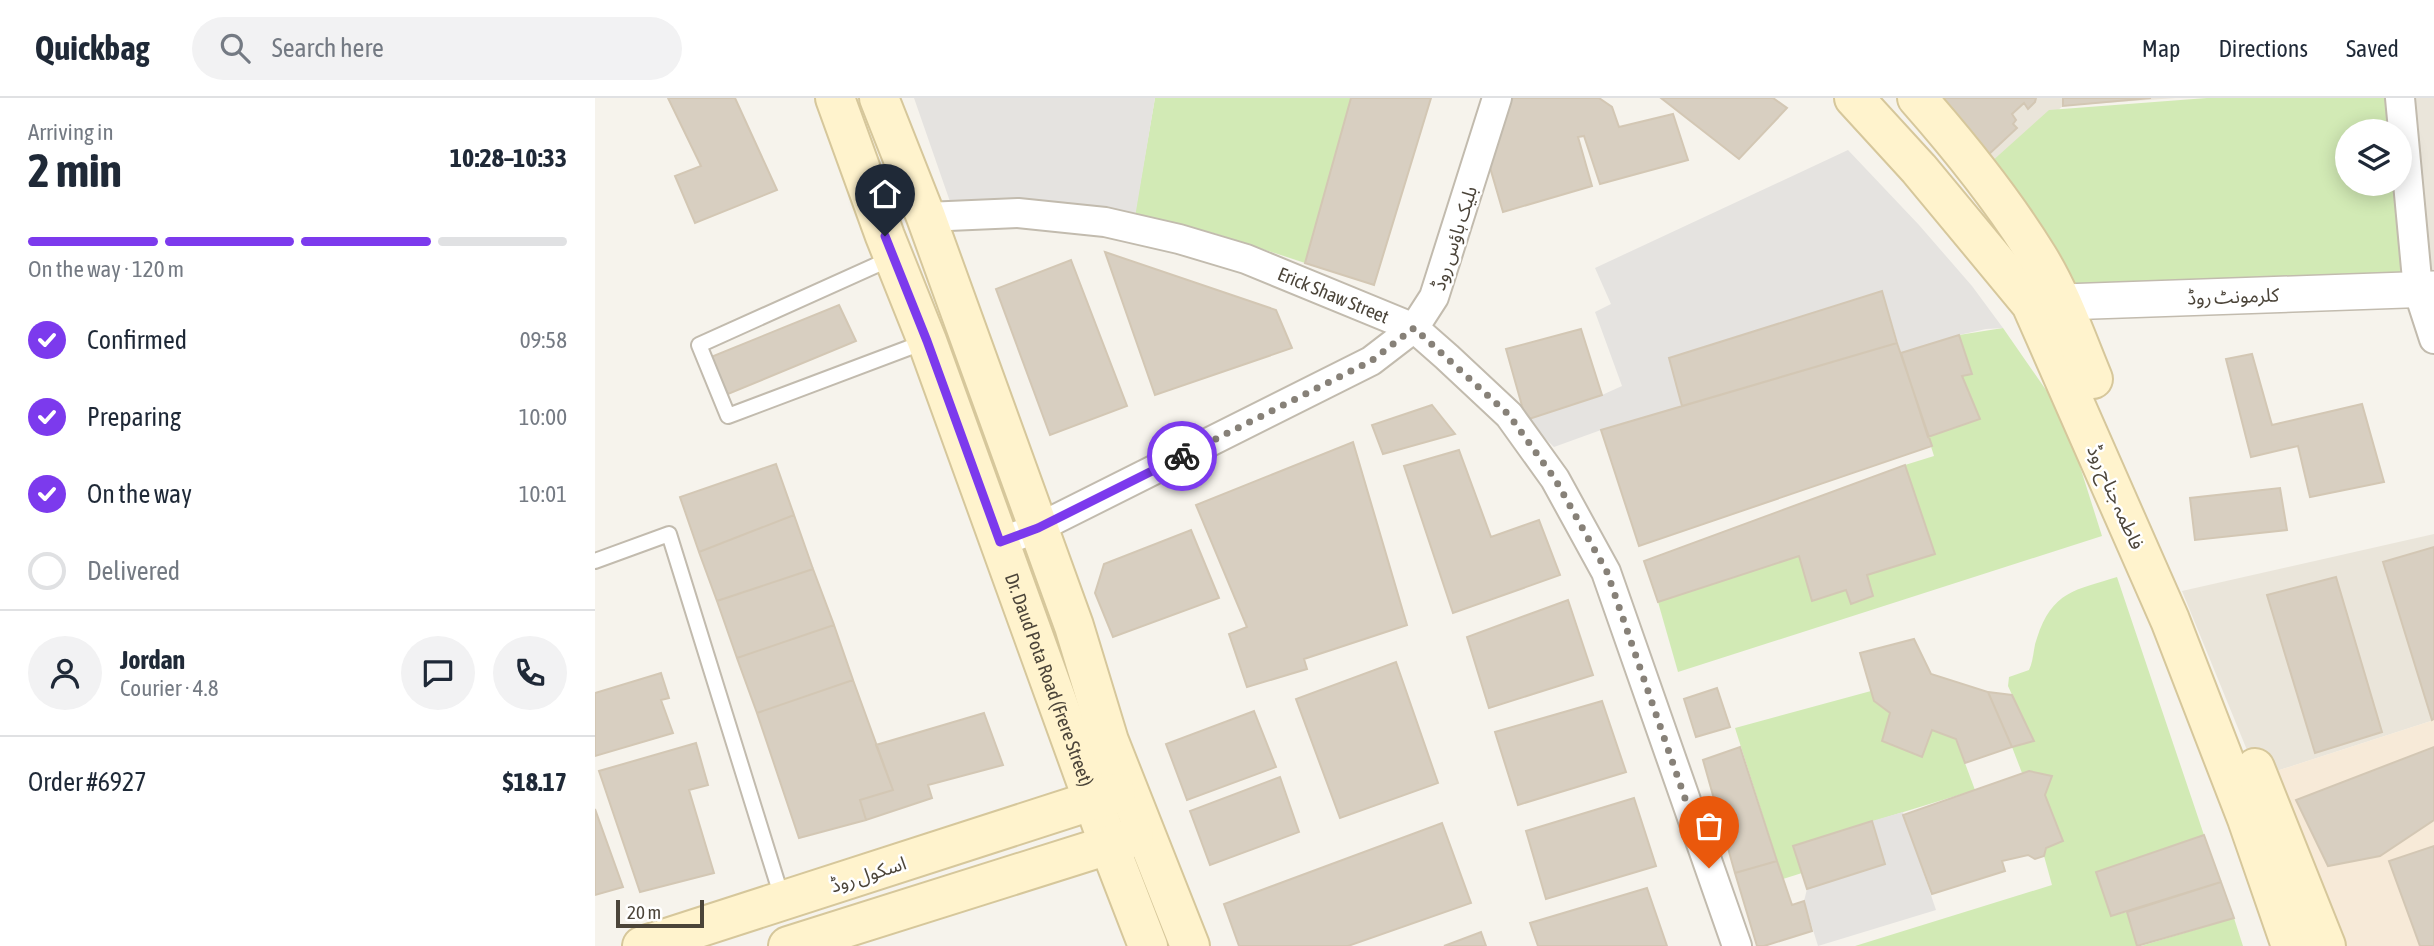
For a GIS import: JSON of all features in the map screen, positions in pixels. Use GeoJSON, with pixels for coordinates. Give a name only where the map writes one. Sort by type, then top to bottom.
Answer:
{"type":"FeatureCollection","features":[{"type":"Feature","properties":{"kind":"main road","name":"Dr. Daud Pota Road (Frere Street)"},"geometry":{"type":"LineString","coordinates":[[835,98],[927,341],[1148,946]]}},
{"type":"Feature","properties":{"kind":"main road","name":"Dr. Daud Pota Road (Frere Street)"},"geometry":{"type":"LineString","coordinates":[[879,98],[926,217],[1074,626],[1109,741],[1190,946]]}},
{"type":"Feature","properties":{"kind":"main road","name":"فاطمہ جناح روڈ"},"geometry":{"type":"LineString","coordinates":[[1854,98],[2046,303],[2214,666],[2326,946]]}},
{"type":"Feature","properties":{"kind":"main road","name":"فاطمہ جناح روڈ"},"geometry":{"type":"LineString","coordinates":[[1917,98],[1980,172],[2038,258],[2046,303],[2246,819],[2291,946]]}},
{"type":"Feature","properties":{"kind":"main road","name":"اسکول روڈ"},"geometry":{"type":"LineString","coordinates":[[642,946],[1130,789]]}},
{"type":"Feature","properties":{"kind":"main road"},"geometry":{"type":"LineString","coordinates":[[788,946],[1146,834]]}},
{"type":"Feature","properties":{"kind":"street","name":"بلیک ہاؤس روڈ"},"geometry":{"type":"LineString","coordinates":[[1000,542],[1038,528],[1371,361],[1414,328],[1434,297],[1497,98]]}},
{"type":"Feature","properties":{"kind":"street"},"geometry":{"type":"LineString","coordinates":[[2400,98],[2434,339]]}},
{"type":"Feature","properties":{"kind":"street","name":"Erick Shaw Street"},"geometry":{"type":"LineString","coordinates":[[926,217],[1018,213],[1105,222],[1179,239],[1246,259],[1414,328],[1509,415],[1555,479],[1607,572],[1737,946]]}},
{"type":"Feature","properties":{"kind":"street","name":"کلرمونٹ روڈ"},"geometry":{"type":"LineString","coordinates":[[2046,303],[2426,290]]}},
{"type":"Feature","properties":{"kind":"lane"},"geometry":{"type":"LineString","coordinates":[[893,257],[699,345],[728,416],[927,341]]}},
{"type":"Feature","properties":{"kind":"lane"},"geometry":{"type":"LineString","coordinates":[[595,561],[669,534],[784,902]]}},
{"type":"Feature","properties":{"kind":"shaded area"},"geometry":{"type":"Polygon","coordinates":[[[914,98],[1155,98],[1133,229],[955,216],[914,98]]]}},
{"type":"Feature","properties":{"kind":"shaded area"},"geometry":{"type":"Polygon","coordinates":[[[1917,98],[2176,98],[2063,106],[1980,172],[1917,98]]]}},
{"type":"Feature","properties":{"kind":"shaded area"},"geometry":{"type":"Polygon","coordinates":[[[2401,98],[2434,98],[2434,286],[2421,286],[2411,196],[2412,119],[2403,119],[2401,98]]]}},
{"type":"Feature","properties":{"kind":"shaded area"},"geometry":{"type":"Polygon","coordinates":[[[1848,150],[1919,225],[1972,286],[2003,328],[1959,335],[1901,353],[1882,292],[1669,358],[1682,406],[1554,447],[1526,420],[1622,386],[1595,312],[1611,304],[1595,268],[1848,150]]]}},
{"type":"Feature","properties":{"kind":"shaded area"},"geometry":{"type":"Polygon","coordinates":[[[2434,534],[2434,720],[2258,777],[2182,591],[2434,534]]]}},
{"type":"Feature","properties":{"kind":"shaded area"},"geometry":{"type":"Polygon","coordinates":[[[2434,720],[2434,946],[2326,946],[2258,777],[2434,720]]]}},
{"type":"Feature","properties":{"kind":"shaded area"},"geometry":{"type":"Polygon","coordinates":[[[1903,812],[1936,910],[1818,946],[1804,901],[1807,889],[1885,864],[1872,821],[1903,812]]]}},
{"type":"Feature","properties":{"kind":"green space"},"geometry":{"type":"Polygon","coordinates":[[[1155,98],[1354,98],[1305,263],[1217,234],[1135,213],[1155,98]]]}},
{"type":"Feature","properties":{"kind":"green space"},"geometry":{"type":"Polygon","coordinates":[[[2207,98],[2399,98],[2401,119],[2335,119],[2335,196],[2407,196],[2415,287],[2060,302],[1980,172],[2049,110],[2207,98]]]}},
{"type":"Feature","properties":{"kind":"green space"},"geometry":{"type":"Polygon","coordinates":[[[2003,328],[2064,416],[2102,536],[1678,672],[1658,602],[1799,556],[1812,600],[1846,590],[1852,604],[1873,596],[1867,575],[1935,554],[1905,465],[1934,456],[1928,437],[1979,419],[1962,376],[1972,373],[1959,335],[2003,328]]]}},
{"type":"Feature","properties":{"kind":"green space"},"geometry":{"type":"Polygon","coordinates":[[[2117,577],[2204,835],[2096,872],[2111,916],[2127,912],[2137,946],[1855,946],[2052,885],[2044,856],[2046,848],[2063,841],[2045,795],[2052,776],[2030,771],[2022,773],[2012,747],[2033,741],[2008,686],[2009,677],[2029,670],[2043,622],[2058,601],[2078,590],[2117,577]]]}},
{"type":"Feature","properties":{"kind":"green space"},"geometry":{"type":"Polygon","coordinates":[[[1871,691],[1874,701],[1890,713],[1882,741],[1922,757],[1932,730],[1956,739],[1975,790],[1793,846],[1802,873],[1783,879],[1735,728],[1871,691]]]}},
{"type":"Feature","properties":{"kind":"green space"},"geometry":{"type":"Polygon","coordinates":[[[2234,918],[2243,946],[2141,946],[2234,918]]]}},
{"type":"Feature","properties":{"kind":"building"},"geometry":{"type":"Polygon","coordinates":[[[668,98],[735,98],[777,190],[695,223],[675,176],[701,166],[668,98]]]}},
{"type":"Feature","properties":{"kind":"building"},"geometry":{"type":"Polygon","coordinates":[[[1351,98],[1431,98],[1374,285],[1305,263],[1351,98]]]}},
{"type":"Feature","properties":{"kind":"building"},"geometry":{"type":"Polygon","coordinates":[[[1508,98],[1599,98],[1612,107],[1619,127],[1673,114],[1688,160],[1600,184],[1584,136],[1578,137],[1592,186],[1503,212],[1489,164],[1508,98]]]}},
{"type":"Feature","properties":{"kind":"building"},"geometry":{"type":"Polygon","coordinates":[[[1661,98],[1773,98],[1787,108],[1739,159],[1661,98]]]}},
{"type":"Feature","properties":{"kind":"building"},"geometry":{"type":"Polygon","coordinates":[[[1935,98],[2036,98],[2028,109],[2024,103],[2012,114],[2016,120],[2013,124],[2017,128],[1988,155],[1935,98]]]}},
{"type":"Feature","properties":{"kind":"building"},"geometry":{"type":"Polygon","coordinates":[[[2063,98],[2151,98],[2063,106],[2063,98]]]}},
{"type":"Feature","properties":{"kind":"building"},"geometry":{"type":"Polygon","coordinates":[[[1105,252],[1276,310],[1292,348],[1155,395],[1105,252]]]}},
{"type":"Feature","properties":{"kind":"building"},"geometry":{"type":"Polygon","coordinates":[[[1071,260],[1127,406],[1050,435],[996,289],[1071,260]]]}},
{"type":"Feature","properties":{"kind":"building"},"geometry":{"type":"Polygon","coordinates":[[[1882,291],[1897,343],[1682,406],[1669,358],[1882,291]]]}},
{"type":"Feature","properties":{"kind":"building"},"geometry":{"type":"Polygon","coordinates":[[[839,305],[856,341],[728,394],[711,357],[839,305]]]}},
{"type":"Feature","properties":{"kind":"building"},"geometry":{"type":"Polygon","coordinates":[[[1581,329],[1602,395],[1526,420],[1506,349],[1581,329]]]}},
{"type":"Feature","properties":{"kind":"building"},"geometry":{"type":"Polygon","coordinates":[[[1959,335],[1972,374],[1962,376],[1980,419],[1928,437],[1901,353],[1959,335]]]}},
{"type":"Feature","properties":{"kind":"building"},"geometry":{"type":"Polygon","coordinates":[[[1897,343],[1932,446],[1639,546],[1601,430],[1897,343]]]}},
{"type":"Feature","properties":{"kind":"building"},"geometry":{"type":"Polygon","coordinates":[[[2252,354],[2272,425],[2362,404],[2384,482],[2310,497],[2298,446],[2251,457],[2226,359],[2252,354]]]}},
{"type":"Feature","properties":{"kind":"building"},"geometry":{"type":"Polygon","coordinates":[[[1432,405],[1455,434],[1383,454],[1372,425],[1432,405]]]}},
{"type":"Feature","properties":{"kind":"building"},"geometry":{"type":"Polygon","coordinates":[[[1353,442],[1407,625],[1304,659],[1307,669],[1247,687],[1229,634],[1247,627],[1196,505],[1353,442]]]}},
{"type":"Feature","properties":{"kind":"building"},"geometry":{"type":"Polygon","coordinates":[[[1459,450],[1491,537],[1539,520],[1560,575],[1453,613],[1404,466],[1459,450]]]}},
{"type":"Feature","properties":{"kind":"building"},"geometry":{"type":"Polygon","coordinates":[[[776,464],[794,515],[699,552],[680,497],[776,464]]]}},
{"type":"Feature","properties":{"kind":"building"},"geometry":{"type":"Polygon","coordinates":[[[1905,465],[1935,554],[1867,575],[1873,596],[1851,604],[1846,590],[1812,601],[1799,556],[1658,602],[1644,561],[1905,465]]]}},
{"type":"Feature","properties":{"kind":"building"},"geometry":{"type":"Polygon","coordinates":[[[2280,488],[2287,530],[2195,540],[2190,498],[2280,488]]]}},
{"type":"Feature","properties":{"kind":"building"},"geometry":{"type":"Polygon","coordinates":[[[794,515],[813,569],[717,601],[699,552],[794,515]]]}},
{"type":"Feature","properties":{"kind":"building"},"geometry":{"type":"Polygon","coordinates":[[[1191,530],[1219,598],[1113,637],[1095,593],[1104,564],[1191,530]]]}},
{"type":"Feature","properties":{"kind":"building"},"geometry":{"type":"Polygon","coordinates":[[[2434,547],[2434,719],[2432,720],[2383,562],[2434,547]]]}},
{"type":"Feature","properties":{"kind":"building"},"geometry":{"type":"Polygon","coordinates":[[[813,569],[834,625],[737,658],[717,601],[813,569]]]}},
{"type":"Feature","properties":{"kind":"building"},"geometry":{"type":"Polygon","coordinates":[[[2336,577],[2382,732],[2315,753],[2267,595],[2336,577]]]}},
{"type":"Feature","properties":{"kind":"building"},"geometry":{"type":"Polygon","coordinates":[[[1568,600],[1593,675],[1489,708],[1467,637],[1568,600]]]}},
{"type":"Feature","properties":{"kind":"building"},"geometry":{"type":"Polygon","coordinates":[[[834,625],[853,680],[757,713],[737,658],[834,625]]]}},
{"type":"Feature","properties":{"kind":"building"},"geometry":{"type":"Polygon","coordinates":[[[1914,639],[1931,674],[1988,692],[2012,747],[1965,763],[1956,739],[1932,730],[1922,757],[1882,741],[1890,713],[1874,701],[1860,653],[1914,639]]]}},
{"type":"Feature","properties":{"kind":"building"},"geometry":{"type":"Polygon","coordinates":[[[1396,662],[1438,783],[1340,818],[1296,699],[1396,662]]]}},
{"type":"Feature","properties":{"kind":"building"},"geometry":{"type":"Polygon","coordinates":[[[661,673],[669,698],[661,700],[673,733],[595,756],[595,693],[661,673]]]}},
{"type":"Feature","properties":{"kind":"building"},"geometry":{"type":"Polygon","coordinates":[[[853,680],[893,790],[860,800],[866,820],[799,838],[757,713],[853,680]]]}},
{"type":"Feature","properties":{"kind":"building"},"geometry":{"type":"Polygon","coordinates":[[[1717,688],[1730,727],[1696,737],[1684,699],[1717,688]]]}},
{"type":"Feature","properties":{"kind":"building"},"geometry":{"type":"Polygon","coordinates":[[[1988,692],[2012,695],[2034,741],[2012,747],[1988,692]]]}},
{"type":"Feature","properties":{"kind":"building"},"geometry":{"type":"Polygon","coordinates":[[[1602,701],[1626,772],[1518,805],[1495,732],[1602,701]]]}},
{"type":"Feature","properties":{"kind":"building"},"geometry":{"type":"Polygon","coordinates":[[[1254,711],[1276,767],[1187,800],[1166,744],[1254,711]]]}},
{"type":"Feature","properties":{"kind":"building"},"geometry":{"type":"Polygon","coordinates":[[[984,713],[1003,765],[928,785],[932,798],[866,820],[860,800],[893,790],[876,745],[984,713]]]}},
{"type":"Feature","properties":{"kind":"building"},"geometry":{"type":"Polygon","coordinates":[[[696,743],[708,785],[689,790],[714,873],[640,892],[599,771],[696,743]]]}},
{"type":"Feature","properties":{"kind":"building"},"geometry":{"type":"Polygon","coordinates":[[[1740,747],[1777,861],[1735,873],[1703,760],[1740,747]]]}},
{"type":"Feature","properties":{"kind":"building"},"geometry":{"type":"Polygon","coordinates":[[[2434,747],[2434,820],[2380,856],[2328,866],[2296,800],[2434,747]]]}},
{"type":"Feature","properties":{"kind":"building"},"geometry":{"type":"Polygon","coordinates":[[[2029,771],[2052,776],[2045,795],[2063,841],[2046,848],[2044,856],[2035,859],[2028,855],[2002,861],[2005,871],[1932,894],[1903,815],[2029,771]]]}},
{"type":"Feature","properties":{"kind":"building"},"geometry":{"type":"Polygon","coordinates":[[[1280,777],[1299,832],[1210,865],[1190,811],[1280,777]]]}},
{"type":"Feature","properties":{"kind":"building"},"geometry":{"type":"Polygon","coordinates":[[[1634,798],[1656,866],[1546,899],[1526,831],[1634,798]]]}},
{"type":"Feature","properties":{"kind":"building"},"geometry":{"type":"Polygon","coordinates":[[[595,809],[623,887],[595,895],[595,809]]]}},
{"type":"Feature","properties":{"kind":"building"},"geometry":{"type":"Polygon","coordinates":[[[1872,821],[1885,864],[1807,889],[1793,846],[1872,821]]]}},
{"type":"Feature","properties":{"kind":"building"},"geometry":{"type":"Polygon","coordinates":[[[1442,823],[1471,903],[1348,946],[1239,946],[1224,904],[1442,823]]]}},
{"type":"Feature","properties":{"kind":"building"},"geometry":{"type":"Polygon","coordinates":[[[2204,835],[2221,882],[2111,916],[2096,872],[2204,835]]]}},
{"type":"Feature","properties":{"kind":"building"},"geometry":{"type":"Polygon","coordinates":[[[2434,846],[2434,946],[2420,946],[2389,861],[2434,846]]]}},
{"type":"Feature","properties":{"kind":"building"},"geometry":{"type":"Polygon","coordinates":[[[1777,861],[1792,905],[1804,901],[1812,931],[1757,946],[1735,873],[1777,861]]]}},
{"type":"Feature","properties":{"kind":"building"},"geometry":{"type":"Polygon","coordinates":[[[2221,882],[2234,918],[2137,946],[2127,912],[2221,882]]]}},
{"type":"Feature","properties":{"kind":"building"},"geometry":{"type":"Polygon","coordinates":[[[1647,888],[1667,946],[1538,946],[1530,923],[1647,888]]]}},
{"type":"Feature","properties":{"kind":"building"},"geometry":{"type":"Polygon","coordinates":[[[1481,932],[1486,946],[1444,946],[1481,932]]]}},
{"type":"Feature","properties":{"kind":"way so far"},"geometry":{"type":"LineString","coordinates":[[1182,456],[1371,361],[1414,328],[1509,415],[1555,479],[1607,572],[1709,868]]}},
{"type":"Feature","properties":{"kind":"route"},"geometry":{"type":"LineString","coordinates":[[885,236],[927,341],[1000,542],[1038,528],[1182,456]]}}]}
